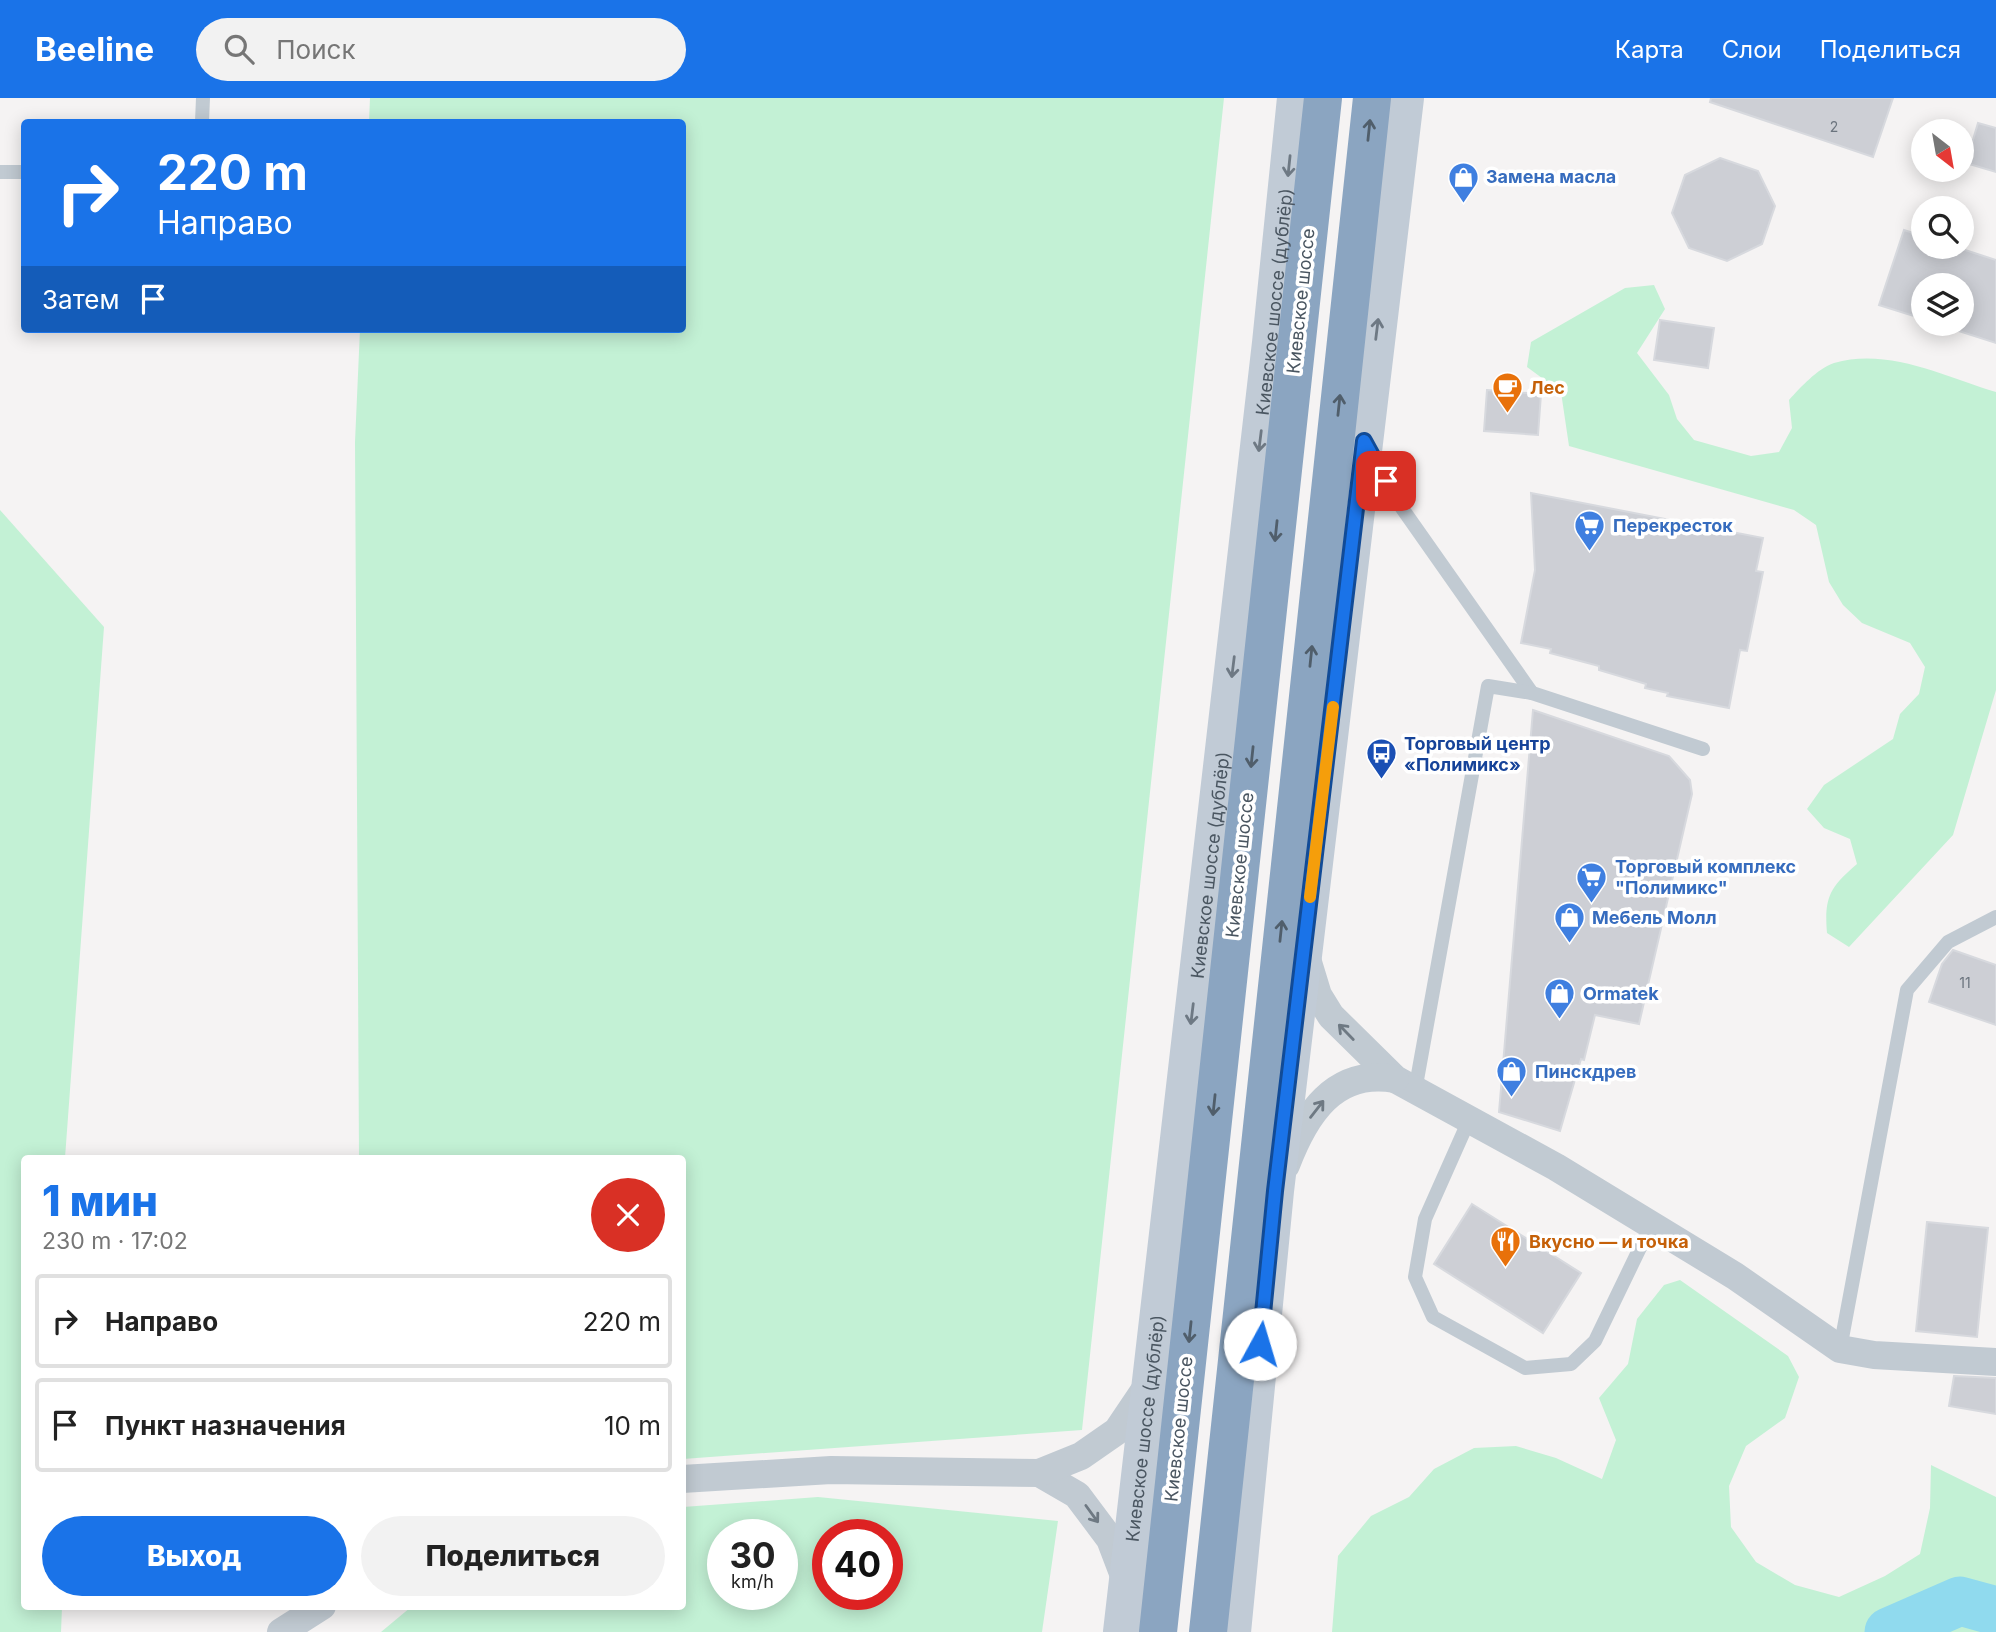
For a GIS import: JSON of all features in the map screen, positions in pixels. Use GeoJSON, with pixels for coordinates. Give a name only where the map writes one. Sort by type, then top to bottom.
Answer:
{"type":"FeatureCollection","features":[{"type":"Feature","properties":{"kind":"highway","name":"Киевское шоссе"},"geometry":{"type":"LineString","coordinates":[[1158,1632],[1323,98]]}},
{"type":"Feature","properties":{"kind":"highway"},"geometry":{"type":"LineString","coordinates":[[1208,1632],[1266,1178],[1372,98]]}},
{"type":"Feature","properties":{"kind":"main road","name":"Киевское шоссе (дублёр)"},"geometry":{"type":"LineString","coordinates":[[1122,1632],[1148,1385],[1271,343],[1296,98]]}},
{"type":"Feature","properties":{"kind":"main road"},"geometry":{"type":"LineString","coordinates":[[1232,1632],[1255,1395],[1266,1178],[1304,948],[1405,98]]}},
{"type":"Feature","properties":{"kind":"street"},"geometry":{"type":"LineString","coordinates":[[1304,948],[1311,978],[1331,1016],[1405,1085]]}},
{"type":"Feature","properties":{"kind":"street"},"geometry":{"type":"LineString","coordinates":[[1266,1178],[1333,1090],[1374,1076],[1405,1085],[1556,1167],[1735,1276],[1840,1349],[1874,1356],[1996,1362]]}},
{"type":"Feature","properties":{"kind":"street"},"geometry":{"type":"LineString","coordinates":[[686,1479],[831,1470],[1039,1473],[1081,1456],[1117,1431],[1148,1385]]}},
{"type":"Feature","properties":{"kind":"street"},"geometry":{"type":"LineString","coordinates":[[1039,1473],[1077,1495],[1110,1539],[1127,1586]]}},
{"type":"Feature","properties":{"kind":"street"},"geometry":{"type":"LineString","coordinates":[[281,1632],[316,1610]]}},
{"type":"Feature","properties":{"kind":"lane"},"geometry":{"type":"LineString","coordinates":[[202,119],[203,98]]}},
{"type":"Feature","properties":{"kind":"lane"},"geometry":{"type":"LineString","coordinates":[[0,172],[21,172]]}},
{"type":"Feature","properties":{"kind":"lane"},"geometry":{"type":"LineString","coordinates":[[1364,441],[1397,501],[1532,694]]}},
{"type":"Feature","properties":{"kind":"lane"},"geometry":{"type":"LineString","coordinates":[[1405,1085],[1488,686],[1532,694],[1703,748]]}},
{"type":"Feature","properties":{"kind":"lane"},"geometry":{"type":"LineString","coordinates":[[1840,1349],[1907,990],[1948,942],[1996,917]]}},
{"type":"Feature","properties":{"kind":"lane"},"geometry":{"type":"LineString","coordinates":[[1469,1120],[1425,1219],[1415,1277],[1433,1317],[1525,1368],[1571,1364],[1595,1341],[1651,1225]]}},
{"type":"Feature","properties":{"kind":"green space"},"geometry":{"type":"Polygon","coordinates":[[[370,98],[1224,98],[1082,1430],[686,1459],[686,1155],[359,1155],[355,442],[360,333],[686,333],[686,119],[369,119],[370,98]]]}},
{"type":"Feature","properties":{"kind":"green space"},"geometry":{"type":"Polygon","coordinates":[[[1654,285],[1665,309],[1637,353],[1669,395],[1677,419],[1694,440],[1751,456],[1779,452],[1792,428],[1789,400],[1821,369],[1854,359],[1896,361],[1996,392],[1996,690],[1953,835],[1849,947],[1827,933],[1826,921],[1828,901],[1835,886],[1857,864],[1850,839],[1824,828],[1807,809],[1824,785],[1893,739],[1900,714],[1919,694],[1925,667],[1910,643],[1862,623],[1843,605],[1829,582],[1816,525],[1794,510],[1569,446],[1561,392],[1527,367],[1531,342],[1625,288],[1654,285]]]}},
{"type":"Feature","properties":{"kind":"green space"},"geometry":{"type":"Polygon","coordinates":[[[0,510],[104,627],[65,1155],[21,1155],[21,1610],[62,1610],[61,1632],[0,1632],[0,510]]]}},
{"type":"Feature","properties":{"kind":"green space"},"geometry":{"type":"Polygon","coordinates":[[[1680,1280],[1788,1356],[1799,1377],[1785,1418],[1746,1446],[1729,1486],[1731,1527],[1756,1562],[1795,1585],[1839,1597],[1885,1576],[1920,1554],[1930,1508],[1931,1465],[1996,1497],[1996,1632],[1332,1632],[1338,1556],[1371,1516],[1409,1497],[1434,1469],[1474,1448],[1516,1446],[1556,1458],[1602,1479],[1616,1440],[1599,1398],[1628,1364],[1637,1319],[1664,1285],[1680,1280]]]}},
{"type":"Feature","properties":{"kind":"green space"},"geometry":{"type":"Polygon","coordinates":[[[818,1497],[1058,1521],[1042,1632],[381,1632],[407,1610],[686,1610],[686,1507],[818,1497]]]}},
{"type":"Feature","properties":{"kind":"building"},"geometry":{"type":"Polygon","coordinates":[[[1711,98],[1893,98],[1873,157],[1710,102],[1711,98]]]}},
{"type":"Feature","properties":{"kind":"building"},"geometry":{"type":"Polygon","coordinates":[[[1978,123],[1996,128],[1996,172],[1974,165],[1974,136],[1978,123]]]}},
{"type":"Feature","properties":{"kind":"building"},"geometry":{"type":"Polygon","coordinates":[[[1720,158],[1758,171],[1775,206],[1762,244],[1727,261],[1689,248],[1672,213],[1685,175],[1720,158]]]}},
{"type":"Feature","properties":{"kind":"building"},"geometry":{"type":"Polygon","coordinates":[[[1904,230],[1911,232],[1911,259],[1974,259],[1974,253],[1996,260],[1996,343],[1974,336],[1974,273],[1911,273],[1911,315],[1879,305],[1904,230]]]}},
{"type":"Feature","properties":{"kind":"building"},"geometry":{"type":"Polygon","coordinates":[[[1660,320],[1714,328],[1708,368],[1654,360],[1660,320]]]}},
{"type":"Feature","properties":{"kind":"building"},"geometry":{"type":"Polygon","coordinates":[[[1487,390],[1541,394],[1538,435],[1484,431],[1487,390]]]}},
{"type":"Feature","properties":{"kind":"building"},"geometry":{"type":"Polygon","coordinates":[[[1531,493],[1763,538],[1756,571],[1763,572],[1747,651],[1740,650],[1729,708],[1667,696],[1668,693],[1645,688],[1646,684],[1599,670],[1599,666],[1550,653],[1551,649],[1521,643],[1535,570],[1531,493]]]}},
{"type":"Feature","properties":{"kind":"building","name":"Торговый комплекс \"Полимикс\""},"geometry":{"type":"Polygon","coordinates":[[[1533,710],[1669,756],[1690,780],[1692,794],[1639,1024],[1595,1015],[1584,1060],[1581,1059],[1560,1131],[1499,1112],[1533,710]]]}},
{"type":"Feature","properties":{"kind":"building"},"geometry":{"type":"Polygon","coordinates":[[[1953,950],[1996,965],[1996,1025],[1929,1002],[1942,964],[1953,950]]]}},
{"type":"Feature","properties":{"kind":"building"},"geometry":{"type":"Polygon","coordinates":[[[1472,1204],[1581,1273],[1543,1333],[1434,1264],[1472,1204]]]}},
{"type":"Feature","properties":{"kind":"building"},"geometry":{"type":"Polygon","coordinates":[[[1927,1222],[1988,1228],[1977,1337],[1916,1331],[1927,1222]]]}},
{"type":"Feature","properties":{"kind":"building"},"geometry":{"type":"Polygon","coordinates":[[[1954,1376],[1996,1378],[1996,1414],[1949,1406],[1954,1376]]]}},
{"type":"Feature","properties":{"kind":"waterway"},"geometry":{"type":"LineString","coordinates":[[1889,1632],[1960,1601],[1996,1611]]}},
{"type":"Feature","properties":{"kind":"slow traffic"},"geometry":{"type":"LineString","coordinates":[[1310,897],[1333,707]]}},
{"type":"Feature","properties":{"kind":"place","name":"Замена масла"},"geometry":{"type":"Point","coordinates":[1463,204]}},
{"type":"Feature","properties":{"kind":"place","name":"Лес"},"geometry":{"type":"Point","coordinates":[1507,415]}},
{"type":"Feature","properties":{"kind":"place","name":"Перекресток"},"geometry":{"type":"Point","coordinates":[1590,553]}},
{"type":"Feature","properties":{"kind":"place","name":"Торговый центр «Полимикс»"},"geometry":{"type":"Point","coordinates":[1381,781]}},
{"type":"Feature","properties":{"kind":"place","name":"Торговый комплекс \"Полимикс\""},"geometry":{"type":"Point","coordinates":[1592,904]}},
{"type":"Feature","properties":{"kind":"place","name":"Мебель Молл"},"geometry":{"type":"Point","coordinates":[1569,945]}},
{"type":"Feature","properties":{"kind":"place","name":"Ormatek"},"geometry":{"type":"Point","coordinates":[1560,1021]}},
{"type":"Feature","properties":{"kind":"place","name":"Пинскдрев"},"geometry":{"type":"Point","coordinates":[1512,1099]}},
{"type":"Feature","properties":{"kind":"place","name":"Вкусно — и точка"},"geometry":{"type":"Point","coordinates":[1506,1269]}},
{"type":"Feature","properties":{"kind":"route"},"geometry":{"type":"LineString","coordinates":[[1260,1344],[1275,1191],[1364,441],[1386,481]]}}]}
